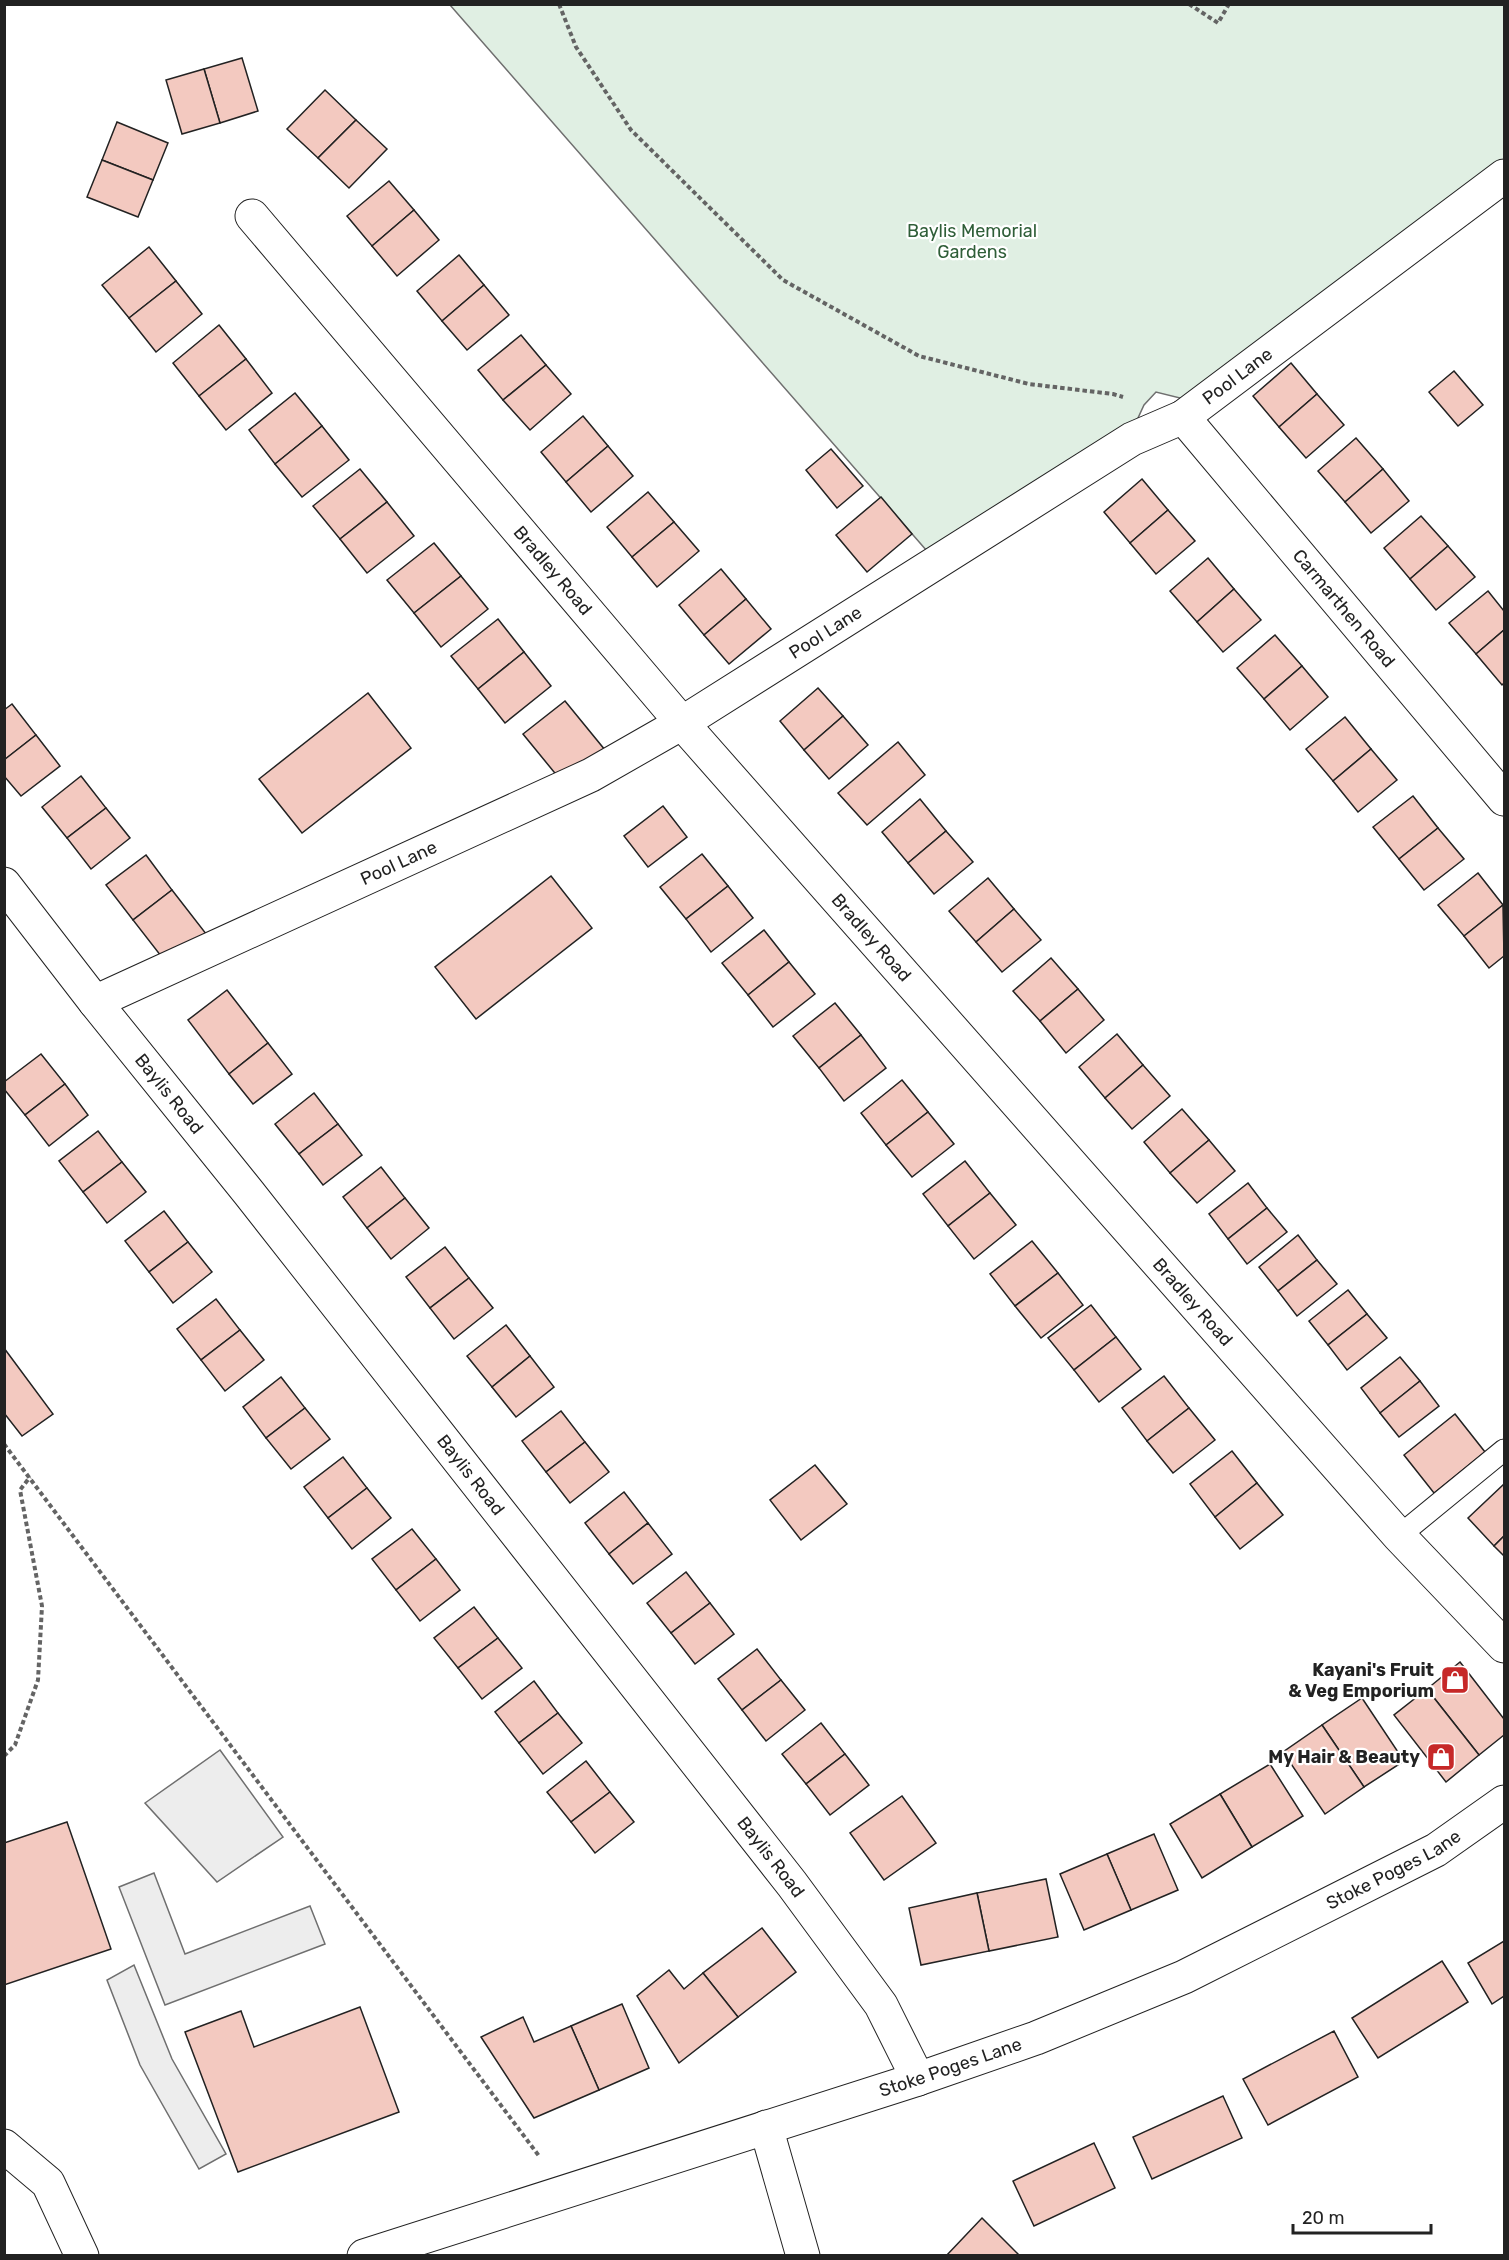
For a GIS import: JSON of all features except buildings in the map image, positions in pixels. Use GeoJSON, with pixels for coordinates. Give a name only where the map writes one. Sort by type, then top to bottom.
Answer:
{"type":"FeatureCollection","features":[{"type":"Feature","properties":{"kind":"street","name":"Pool Lane"},"geometry":{"type":"LineString","coordinates":[[95,1002],[591,776],[682,723],[1132,439],[1183,417],[1504,176]]}},
{"type":"Feature","properties":{"kind":"street","name":"Bradley Road"},"geometry":{"type":"LineString","coordinates":[[252,216],[682,723],[1399,1536],[1504,1646]]}},
{"type":"Feature","properties":{"kind":"street","name":"Carmarthen Road"},"geometry":{"type":"LineString","coordinates":[[1183,417],[1504,799]]}},
{"type":"Feature","properties":{"kind":"street","name":"Baylis Road"},"geometry":{"type":"LineString","coordinates":[[4,884],[792,1884],[881,2005],[918,2079]]}},
{"type":"Feature","properties":{"kind":"street","name":"Stoke Poges Lane"},"geometry":{"type":"LineString","coordinates":[[364,2256],[918,2079],[1036,2038],[1184,1977],[1436,1850],[1504,1802]]}},
{"type":"Feature","properties":{"kind":"street"},"geometry":{"type":"LineString","coordinates":[[766,2127],[803,2256]]}},
{"type":"Feature","properties":{"kind":"street"},"geometry":{"type":"LineString","coordinates":[[4,2146],[48,2183],[82,2256]]}},
{"type":"Feature","properties":{"kind":"lane"},"geometry":{"type":"LineString","coordinates":[[1399,1536],[1504,1450]]}},
{"type":"Feature","properties":{"kind":"path"},"geometry":{"type":"LineString","coordinates":[[559,4],[576,47],[631,130],[783,280],[919,356],[1029,384],[1113,394],[1123,398]]}},
{"type":"Feature","properties":{"kind":"path"},"geometry":{"type":"LineString","coordinates":[[1189,4],[1218,23],[1229,4]]}},
{"type":"Feature","properties":{"kind":"path"},"geometry":{"type":"LineString","coordinates":[[4,1444],[533,2148],[562,2193]]}},
{"type":"Feature","properties":{"kind":"path"},"geometry":{"type":"LineString","coordinates":[[4,1756],[15,1744],[38,1680],[42,1606],[20,1490],[30,1477]]}},
{"type":"Feature","properties":{"kind":"green space","name":"Baylis Memorial Gardens"},"geometry":{"type":"Polygon","coordinates":[[[450,5],[1504,5],[1504,179],[1192,401],[1156,392],[1144,405],[1126,444],[934,559],[450,5]]]}},
{"type":"Feature","properties":{"kind":"shaded area"},"geometry":{"type":"Polygon","coordinates":[[[220,1750],[283,1837],[217,1882],[145,1803],[220,1750]]]}},
{"type":"Feature","properties":{"kind":"shaded area"},"geometry":{"type":"Polygon","coordinates":[[[154,1873],[185,1954],[310,1906],[325,1944],[165,2005],[119,1887],[154,1873]]]}},
{"type":"Feature","properties":{"kind":"shaded area"},"geometry":{"type":"Polygon","coordinates":[[[134,1965],[172,2059],[226,2154],[199,2169],[140,2065],[107,1980],[134,1965]]]}},
{"type":"Feature","properties":{"kind":"place","name":"Kayani's Fruit & Veg Emporium"},"geometry":{"type":"Point","coordinates":[1455,1680]}},
{"type":"Feature","properties":{"kind":"place","name":"My Hair & Beauty"},"geometry":{"type":"Point","coordinates":[1441,1757]}}]}
